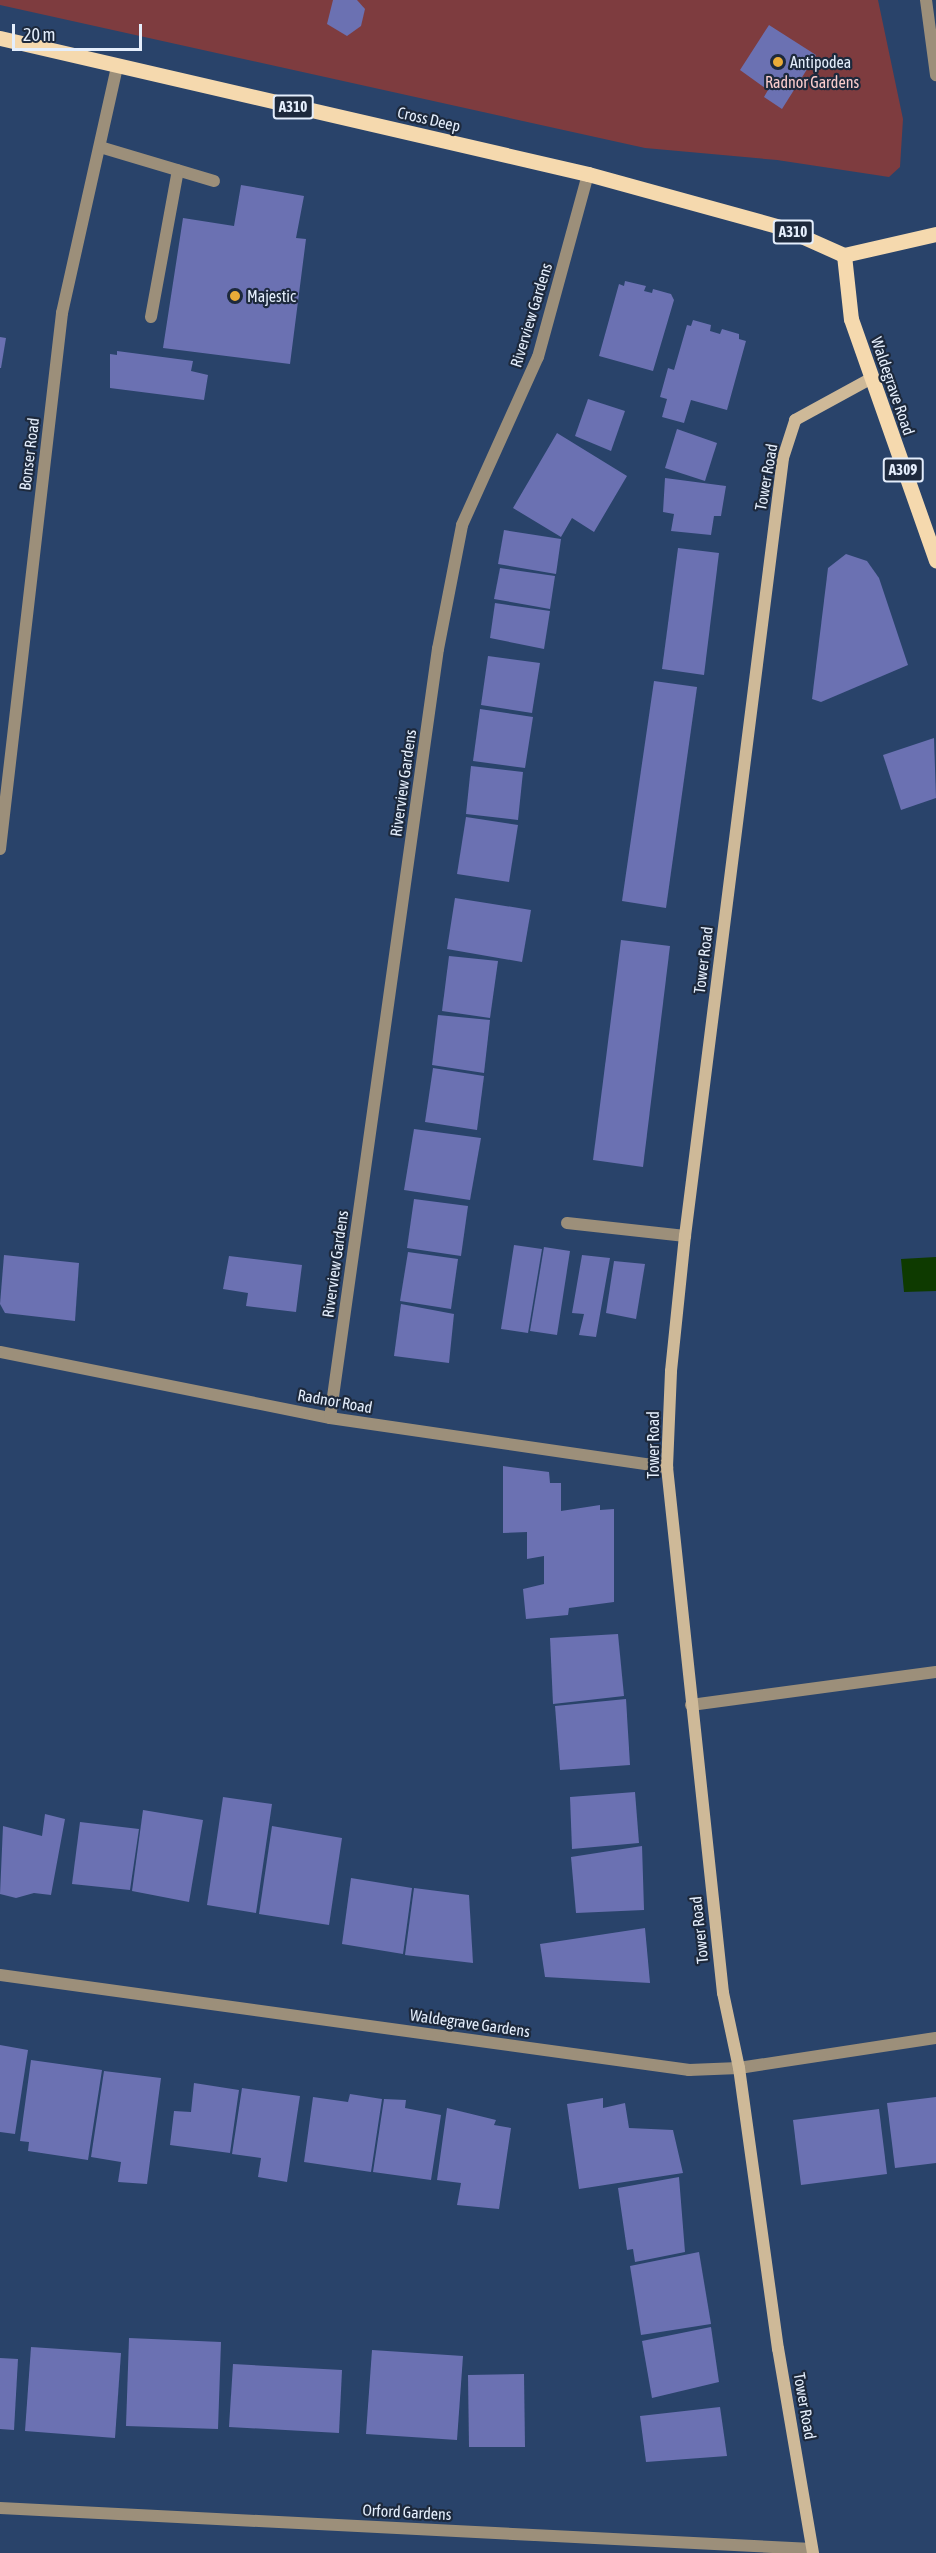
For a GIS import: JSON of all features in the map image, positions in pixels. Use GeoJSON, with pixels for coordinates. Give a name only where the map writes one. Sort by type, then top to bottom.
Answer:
{"type":"FeatureCollection","features":[{"type":"Feature","properties":{"kind":"main road","name":"Cross Deep"},"geometry":{"type":"LineString","coordinates":[[0,38],[588,174],[781,227],[844,255]]}},
{"type":"Feature","properties":{"kind":"main road"},"geometry":{"type":"LineString","coordinates":[[844,255],[936,234]]}},
{"type":"Feature","properties":{"kind":"main road","name":"Waldegrave Road"},"geometry":{"type":"LineString","coordinates":[[844,255],[847,307],[870,379],[936,560]]}},
{"type":"Feature","properties":{"kind":"street"},"geometry":{"type":"LineString","coordinates":[[926,0],[936,75]]}},
{"type":"Feature","properties":{"kind":"street","name":"Bonser Road"},"geometry":{"type":"LineString","coordinates":[[0,849],[62,314],[117,66]]}},
{"type":"Feature","properties":{"kind":"street"},"geometry":{"type":"LineString","coordinates":[[100,147],[214,181]]}},
{"type":"Feature","properties":{"kind":"street"},"geometry":{"type":"LineString","coordinates":[[151,318],[178,170]]}},
{"type":"Feature","properties":{"kind":"street","name":"Riverview Gardens"},"geometry":{"type":"LineString","coordinates":[[330,1418],[438,649],[462,525],[538,357],[588,174]]}},
{"type":"Feature","properties":{"kind":"street","name":"Tower Road"},"geometry":{"type":"LineString","coordinates":[[812,2551],[778,2349],[739,2068],[723,1993],[667,1467],[671,1371],[685,1236],[783,458],[795,420],[870,379]]}},
{"type":"Feature","properties":{"kind":"street"},"geometry":{"type":"LineString","coordinates":[[567,1223],[685,1236]]}},
{"type":"Feature","properties":{"kind":"street","name":"Radnor Road"},"geometry":{"type":"LineString","coordinates":[[0,1352],[330,1418],[667,1467]]}},
{"type":"Feature","properties":{"kind":"street"},"geometry":{"type":"LineString","coordinates":[[691,1705],[936,1672]]}},
{"type":"Feature","properties":{"kind":"street","name":"Waldegrave Gardens"},"geometry":{"type":"LineString","coordinates":[[0,1975],[688,2070],[739,2068],[936,2038]]}},
{"type":"Feature","properties":{"kind":"street","name":"Orford Gardens"},"geometry":{"type":"LineString","coordinates":[[0,2508],[812,2551]]}},
{"type":"Feature","properties":{"kind":"green space","name":"Radnor Gardens"},"geometry":{"type":"Polygon","coordinates":[[[0,0],[878,0],[903,119],[900,167],[889,177],[777,160],[645,148],[0,5],[0,0]]]}},
{"type":"Feature","properties":{"kind":"shaded area"},"geometry":{"type":"Polygon","coordinates":[[[936,1257],[936,1291],[904,1292],[901,1259],[936,1257]]]}},
{"type":"Feature","properties":{"kind":"building"},"geometry":{"type":"Polygon","coordinates":[[[333,0],[357,0],[365,9],[361,26],[347,36],[327,24],[333,0]]]}},
{"type":"Feature","properties":{"kind":"building","name":"Antipodea"},"geometry":{"type":"Polygon","coordinates":[[[769,25],[816,55],[782,109],[764,97],[768,90],[740,70],[769,25]]]}},
{"type":"Feature","properties":{"kind":"building","name":"Majestic"},"geometry":{"type":"Polygon","coordinates":[[[241,185],[304,196],[296,238],[306,239],[290,364],[163,348],[183,218],[234,226],[241,185]]]}},
{"type":"Feature","properties":{"kind":"building"},"geometry":{"type":"Polygon","coordinates":[[[625,281],[646,286],[644,291],[652,293],[653,289],[671,294],[674,300],[653,371],[599,356],[619,284],[624,286],[625,281]]]}},
{"type":"Feature","properties":{"kind":"building"},"geometry":{"type":"Polygon","coordinates":[[[693,320],[711,325],[710,331],[720,334],[722,329],[739,334],[739,339],[746,341],[727,410],[691,400],[684,423],[662,417],[667,399],[660,397],[668,368],[674,370],[687,325],[691,326],[693,320]]]}},
{"type":"Feature","properties":{"kind":"building"},"geometry":{"type":"Polygon","coordinates":[[[0,337],[6,338],[1,368],[0,368],[0,337]]]}},
{"type":"Feature","properties":{"kind":"building"},"geometry":{"type":"Polygon","coordinates":[[[117,351],[193,361],[191,371],[208,375],[204,400],[110,388],[110,354],[117,355],[117,351]]]}},
{"type":"Feature","properties":{"kind":"building"},"geometry":{"type":"Polygon","coordinates":[[[588,399],[625,411],[611,451],[575,436],[588,399]]]}},
{"type":"Feature","properties":{"kind":"building"},"geometry":{"type":"Polygon","coordinates":[[[677,429],[717,443],[705,481],[665,468],[677,429]]]}},
{"type":"Feature","properties":{"kind":"building"},"geometry":{"type":"Polygon","coordinates":[[[557,433],[627,476],[594,532],[572,518],[561,537],[513,508],[557,433]]]}},
{"type":"Feature","properties":{"kind":"building"},"geometry":{"type":"Polygon","coordinates":[[[665,478],[726,486],[721,516],[714,516],[711,535],[671,531],[674,514],[663,512],[665,478]]]}},
{"type":"Feature","properties":{"kind":"building"},"geometry":{"type":"Polygon","coordinates":[[[504,530],[561,539],[556,574],[498,564],[504,530]]]}},
{"type":"Feature","properties":{"kind":"building"},"geometry":{"type":"Polygon","coordinates":[[[678,548],[719,553],[704,675],[662,669],[678,548]]]}},
{"type":"Feature","properties":{"kind":"building"},"geometry":{"type":"Polygon","coordinates":[[[846,554],[867,561],[879,578],[908,665],[821,702],[812,699],[828,568],[846,554]]]}},
{"type":"Feature","properties":{"kind":"building"},"geometry":{"type":"Polygon","coordinates":[[[500,568],[555,576],[550,609],[494,599],[500,568]]]}},
{"type":"Feature","properties":{"kind":"building"},"geometry":{"type":"Polygon","coordinates":[[[495,603],[550,611],[544,649],[490,638],[495,603]]]}},
{"type":"Feature","properties":{"kind":"building"},"geometry":{"type":"Polygon","coordinates":[[[488,656],[540,663],[532,713],[481,705],[488,656]]]}},
{"type":"Feature","properties":{"kind":"building"},"geometry":{"type":"Polygon","coordinates":[[[654,681],[697,687],[666,908],[622,901],[654,681]]]}},
{"type":"Feature","properties":{"kind":"building"},"geometry":{"type":"Polygon","coordinates":[[[480,709],[533,717],[525,768],[473,761],[480,709]]]}},
{"type":"Feature","properties":{"kind":"building"},"geometry":{"type":"Polygon","coordinates":[[[934,738],[936,798],[901,810],[883,755],[934,738]]]}},
{"type":"Feature","properties":{"kind":"building"},"geometry":{"type":"Polygon","coordinates":[[[471,766],[523,772],[518,820],[466,814],[471,766]]]}},
{"type":"Feature","properties":{"kind":"building"},"geometry":{"type":"Polygon","coordinates":[[[466,817],[518,825],[509,882],[457,874],[466,817]]]}},
{"type":"Feature","properties":{"kind":"building"},"geometry":{"type":"Polygon","coordinates":[[[455,898],[531,910],[522,962],[447,949],[455,898]]]}},
{"type":"Feature","properties":{"kind":"building"},"geometry":{"type":"Polygon","coordinates":[[[621,940],[670,946],[643,1167],[593,1160],[621,940]]]}},
{"type":"Feature","properties":{"kind":"building"},"geometry":{"type":"Polygon","coordinates":[[[449,956],[498,961],[490,1018],[442,1011],[449,956]]]}},
{"type":"Feature","properties":{"kind":"building"},"geometry":{"type":"Polygon","coordinates":[[[438,1015],[490,1020],[484,1073],[432,1065],[438,1015]]]}},
{"type":"Feature","properties":{"kind":"building"},"geometry":{"type":"Polygon","coordinates":[[[433,1068],[484,1076],[477,1130],[425,1122],[433,1068]]]}},
{"type":"Feature","properties":{"kind":"building"},"geometry":{"type":"Polygon","coordinates":[[[414,1129],[481,1138],[470,1200],[404,1190],[414,1129]]]}},
{"type":"Feature","properties":{"kind":"building"},"geometry":{"type":"Polygon","coordinates":[[[414,1199],[468,1206],[461,1256],[407,1248],[414,1199]]]}},
{"type":"Feature","properties":{"kind":"building"},"geometry":{"type":"Polygon","coordinates":[[[514,1245],[542,1249],[528,1333],[501,1329],[514,1245]]]}},
{"type":"Feature","properties":{"kind":"building"},"geometry":{"type":"Polygon","coordinates":[[[544,1247],[570,1251],[557,1335],[530,1331],[544,1247]]]}},
{"type":"Feature","properties":{"kind":"building"},"geometry":{"type":"Polygon","coordinates":[[[408,1252],[458,1259],[451,1309],[400,1301],[408,1252]]]}},
{"type":"Feature","properties":{"kind":"building"},"geometry":{"type":"Polygon","coordinates":[[[4,1255],[79,1263],[75,1321],[5,1313],[0,1304],[4,1255]]]}},
{"type":"Feature","properties":{"kind":"building"},"geometry":{"type":"Polygon","coordinates":[[[582,1255],[610,1258],[596,1337],[579,1335],[584,1314],[572,1313],[582,1255]]]}},
{"type":"Feature","properties":{"kind":"building"},"geometry":{"type":"Polygon","coordinates":[[[229,1256],[302,1265],[296,1312],[246,1306],[248,1293],[223,1289],[229,1256]]]}},
{"type":"Feature","properties":{"kind":"building"},"geometry":{"type":"Polygon","coordinates":[[[614,1261],[645,1264],[636,1319],[606,1313],[614,1261]]]}},
{"type":"Feature","properties":{"kind":"building"},"geometry":{"type":"Polygon","coordinates":[[[401,1304],[454,1314],[449,1363],[394,1356],[401,1304]]]}},
{"type":"Feature","properties":{"kind":"building"},"geometry":{"type":"Polygon","coordinates":[[[503,1466],[549,1472],[550,1483],[561,1483],[561,1511],[600,1505],[600,1510],[614,1509],[614,1602],[569,1608],[568,1615],[526,1619],[523,1589],[544,1584],[544,1556],[527,1559],[527,1532],[503,1533],[503,1466]]]}},
{"type":"Feature","properties":{"kind":"building"},"geometry":{"type":"Polygon","coordinates":[[[618,1634],[624,1696],[553,1704],[550,1638],[618,1634]]]}},
{"type":"Feature","properties":{"kind":"building"},"geometry":{"type":"Polygon","coordinates":[[[626,1699],[630,1765],[560,1770],[555,1706],[626,1699]]]}},
{"type":"Feature","properties":{"kind":"building"},"geometry":{"type":"Polygon","coordinates":[[[635,1792],[639,1843],[572,1849],[570,1797],[635,1792]]]}},
{"type":"Feature","properties":{"kind":"building"},"geometry":{"type":"Polygon","coordinates":[[[223,1797],[272,1804],[256,1913],[207,1905],[223,1797]]]}},
{"type":"Feature","properties":{"kind":"building"},"geometry":{"type":"Polygon","coordinates":[[[143,1810],[203,1820],[189,1902],[132,1891],[143,1810]]]}},
{"type":"Feature","properties":{"kind":"building"},"geometry":{"type":"Polygon","coordinates":[[[45,1814],[65,1819],[51,1895],[34,1893],[16,1898],[0,1894],[3,1826],[42,1836],[45,1814]]]}},
{"type":"Feature","properties":{"kind":"building"},"geometry":{"type":"Polygon","coordinates":[[[80,1822],[139,1829],[130,1890],[72,1884],[80,1822]]]}},
{"type":"Feature","properties":{"kind":"building"},"geometry":{"type":"Polygon","coordinates":[[[272,1826],[342,1838],[329,1925],[259,1914],[272,1826]]]}},
{"type":"Feature","properties":{"kind":"building"},"geometry":{"type":"Polygon","coordinates":[[[642,1846],[644,1910],[576,1913],[571,1857],[642,1846]]]}},
{"type":"Feature","properties":{"kind":"building"},"geometry":{"type":"Polygon","coordinates":[[[351,1878],[412,1888],[403,1954],[342,1944],[351,1878]]]}},
{"type":"Feature","properties":{"kind":"building"},"geometry":{"type":"Polygon","coordinates":[[[414,1888],[469,1895],[473,1963],[405,1955],[414,1888]]]}},
{"type":"Feature","properties":{"kind":"building"},"geometry":{"type":"Polygon","coordinates":[[[645,1928],[650,1983],[545,1977],[540,1944],[645,1928]]]}},
{"type":"Feature","properties":{"kind":"building"},"geometry":{"type":"Polygon","coordinates":[[[0,2045],[28,2050],[15,2134],[0,2132],[0,2045]]]}},
{"type":"Feature","properties":{"kind":"building"},"geometry":{"type":"Polygon","coordinates":[[[31,2060],[102,2070],[88,2160],[28,2151],[29,2142],[20,2141],[31,2060]]]}},
{"type":"Feature","properties":{"kind":"building"},"geometry":{"type":"Polygon","coordinates":[[[104,2071],[161,2078],[147,2184],[118,2182],[121,2162],[91,2157],[104,2071]]]}},
{"type":"Feature","properties":{"kind":"building"},"geometry":{"type":"Polygon","coordinates":[[[194,2083],[239,2090],[230,2153],[170,2145],[174,2111],[191,2112],[194,2083]]]}},
{"type":"Feature","properties":{"kind":"building"},"geometry":{"type":"Polygon","coordinates":[[[242,2088],[300,2096],[287,2182],[258,2177],[261,2158],[232,2154],[242,2088]]]}},
{"type":"Feature","properties":{"kind":"building"},"geometry":{"type":"Polygon","coordinates":[[[350,2094],[382,2099],[371,2172],[304,2162],[313,2097],[348,2102],[350,2094]]]}},
{"type":"Feature","properties":{"kind":"building"},"geometry":{"type":"Polygon","coordinates":[[[936,2097],[936,2163],[895,2168],[887,2103],[936,2097]]]}},
{"type":"Feature","properties":{"kind":"building"},"geometry":{"type":"Polygon","coordinates":[[[603,2098],[603,2108],[625,2103],[629,2128],[673,2130],[683,2173],[579,2189],[567,2104],[603,2098]]]}},
{"type":"Feature","properties":{"kind":"building"},"geometry":{"type":"Polygon","coordinates":[[[384,2099],[406,2100],[405,2108],[441,2115],[431,2180],[373,2172],[384,2099]]]}},
{"type":"Feature","properties":{"kind":"building"},"geometry":{"type":"Polygon","coordinates":[[[447,2108],[496,2120],[494,2125],[511,2128],[499,2209],[457,2205],[461,2183],[437,2180],[447,2108]]]}},
{"type":"Feature","properties":{"kind":"building"},"geometry":{"type":"Polygon","coordinates":[[[879,2109],[887,2174],[801,2185],[793,2120],[879,2109]]]}},
{"type":"Feature","properties":{"kind":"building"},"geometry":{"type":"Polygon","coordinates":[[[679,2177],[685,2252],[635,2262],[633,2249],[627,2250],[618,2188],[679,2177]]]}},
{"type":"Feature","properties":{"kind":"building"},"geometry":{"type":"Polygon","coordinates":[[[699,2252],[711,2324],[641,2335],[630,2266],[699,2252]]]}},
{"type":"Feature","properties":{"kind":"building"},"geometry":{"type":"Polygon","coordinates":[[[711,2327],[719,2382],[652,2398],[642,2341],[711,2327]]]}},
{"type":"Feature","properties":{"kind":"building"},"geometry":{"type":"Polygon","coordinates":[[[129,2338],[221,2342],[218,2429],[126,2426],[129,2338]]]}},
{"type":"Feature","properties":{"kind":"building"},"geometry":{"type":"Polygon","coordinates":[[[31,2347],[121,2353],[115,2438],[25,2431],[31,2347]]]}},
{"type":"Feature","properties":{"kind":"building"},"geometry":{"type":"Polygon","coordinates":[[[372,2350],[463,2356],[457,2440],[366,2434],[372,2350]]]}},
{"type":"Feature","properties":{"kind":"building"},"geometry":{"type":"Polygon","coordinates":[[[0,2358],[18,2359],[14,2430],[0,2429],[0,2358]]]}},
{"type":"Feature","properties":{"kind":"building"},"geometry":{"type":"Polygon","coordinates":[[[233,2364],[342,2370],[339,2433],[229,2427],[233,2364]]]}},
{"type":"Feature","properties":{"kind":"building"},"geometry":{"type":"Polygon","coordinates":[[[524,2374],[525,2447],[469,2447],[468,2375],[524,2374]]]}},
{"type":"Feature","properties":{"kind":"building"},"geometry":{"type":"Polygon","coordinates":[[[720,2407],[727,2456],[646,2462],[640,2416],[720,2407]]]}},
{"type":"Feature","properties":{"kind":"place","name":"Antipodea"},"geometry":{"type":"Point","coordinates":[778,62]}},
{"type":"Feature","properties":{"kind":"place","name":"Majestic"},"geometry":{"type":"Point","coordinates":[235,296]}}]}
